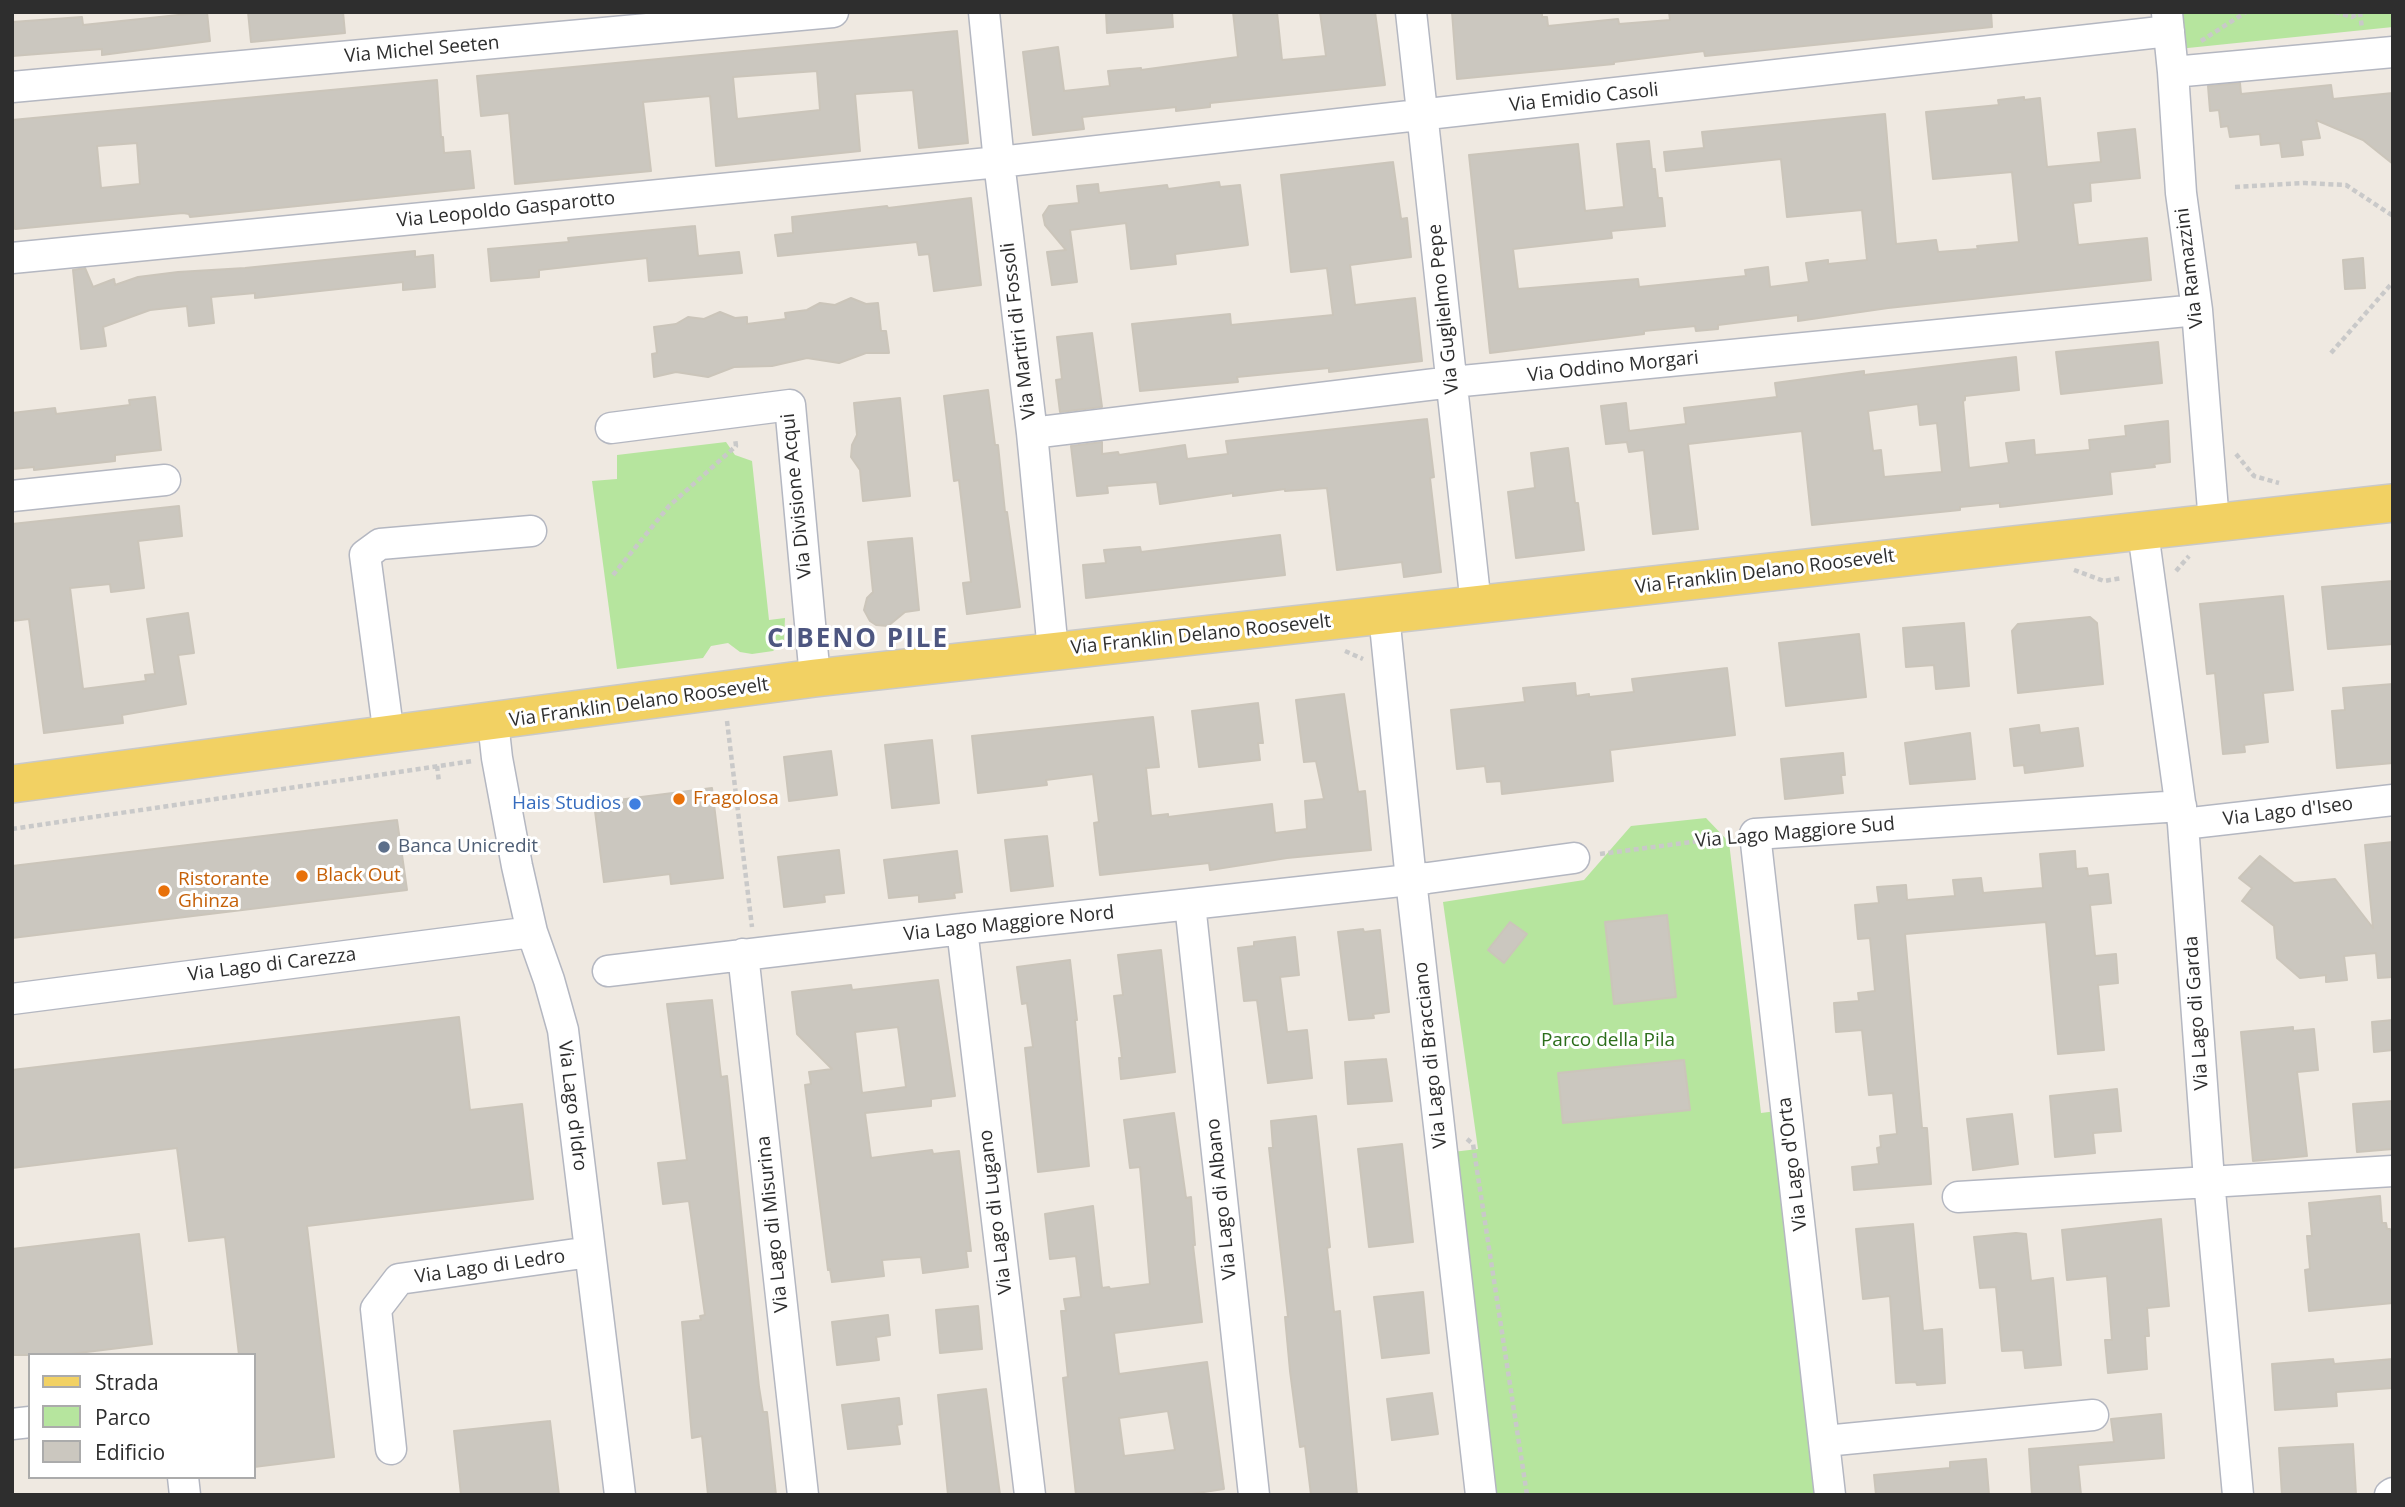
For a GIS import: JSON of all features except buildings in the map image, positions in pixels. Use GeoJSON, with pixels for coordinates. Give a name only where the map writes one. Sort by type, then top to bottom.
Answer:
{"type":"FeatureCollection","features":[{"type":"Feature","properties":{"kind":"main road","name":"Via Franklin Delano Roosevelt"},"geometry":{"type":"LineString","coordinates":[[12,784],[816,678],[2393,503]]}},
{"type":"Feature","properties":{"kind":"street","name":"Via Michel Seeten"},"geometry":{"type":"LineString","coordinates":[[12,88],[833,12]]}},
{"type":"Feature","properties":{"kind":"street","name":"Via Martiri di Fossoli"},"geometry":{"type":"LineString","coordinates":[[984,12],[1032,433],[1053,651]]}},
{"type":"Feature","properties":{"kind":"street","name":"Via Guglielmo Pepe"},"geometry":{"type":"LineString","coordinates":[[1411,12],[1476,605]]}},
{"type":"Feature","properties":{"kind":"street","name":"Via Emidio Casoli"},"geometry":{"type":"LineString","coordinates":[[999,162],[1423,116],[2168,22]]}},
{"type":"Feature","properties":{"kind":"street","name":"Via Ramazzini"},"geometry":{"type":"LineString","coordinates":[[2168,22],[2181,193],[2197,310],[2214,523]]}},
{"type":"Feature","properties":{"kind":"street"},"geometry":{"type":"LineString","coordinates":[[2173,67],[2393,52]]}},
{"type":"Feature","properties":{"kind":"street","name":"Via Leopoldo Gasparotto"},"geometry":{"type":"LineString","coordinates":[[12,258],[999,162]]}},
{"type":"Feature","properties":{"kind":"street","name":"Via Oddino Morgari"},"geometry":{"type":"LineString","coordinates":[[1032,433],[1452,382],[2197,310]]}},
{"type":"Feature","properties":{"kind":"street","name":"Via Divisione Acqui"},"geometry":{"type":"LineString","coordinates":[[611,428],[790,405],[816,678]]}},
{"type":"Feature","properties":{"kind":"street"},"geometry":{"type":"LineString","coordinates":[[12,496],[165,480]]}},
{"type":"Feature","properties":{"kind":"street"},"geometry":{"type":"LineString","coordinates":[[389,736],[365,555],[380,544],[531,531]]}},
{"type":"Feature","properties":{"kind":"street","name":"Via Lago di Garda"},"geometry":{"type":"LineString","coordinates":[[2143,532],[2182,815],[2209,1180],[2238,1495]]}},
{"type":"Feature","properties":{"kind":"street","name":"Via Lago di Bracciano"},"geometry":{"type":"LineString","coordinates":[[1384,615],[1411,880],[1481,1495]]}},
{"type":"Feature","properties":{"kind":"street","name":"Via Lago d'Idro"},"geometry":{"type":"LineString","coordinates":[[493,722],[499,771],[532,932],[563,1030],[620,1495]]}},
{"type":"Feature","properties":{"kind":"street","name":"Via Lago d'Iseo"},"geometry":{"type":"LineString","coordinates":[[2182,815],[2393,800]]}},
{"type":"Feature","properties":{"kind":"street","name":"Via Lago Maggiore Sud"},"geometry":{"type":"LineString","coordinates":[[1755,834],[2182,815]]}},
{"type":"Feature","properties":{"kind":"street","name":"Via Lago d'Orta"},"geometry":{"type":"LineString","coordinates":[[1755,834],[1830,1495]]}},
{"type":"Feature","properties":{"kind":"street"},"geometry":{"type":"LineString","coordinates":[[1411,880],[1574,858]]}},
{"type":"Feature","properties":{"kind":"street","name":"Via Lago Maggiore Nord"},"geometry":{"type":"LineString","coordinates":[[608,971],[1411,880]]}},
{"type":"Feature","properties":{"kind":"street","name":"Via Lago di Albano"},"geometry":{"type":"LineString","coordinates":[[1190,904],[1254,1495]]}},
{"type":"Feature","properties":{"kind":"street","name":"Via Lago di Lugano"},"geometry":{"type":"LineString","coordinates":[[962,929],[1030,1495]]}},
{"type":"Feature","properties":{"kind":"street","name":"Via Lago di Carezza"},"geometry":{"type":"LineString","coordinates":[[12,999],[532,932]]}},
{"type":"Feature","properties":{"kind":"street","name":"Via Lago di Misurina"},"geometry":{"type":"LineString","coordinates":[[749,953],[803,1495]]}},
{"type":"Feature","properties":{"kind":"street"},"geometry":{"type":"LineString","coordinates":[[1958,1196],[2393,1171]]}},
{"type":"Feature","properties":{"kind":"street","name":"Via Lago di Ledro"},"geometry":{"type":"LineString","coordinates":[[391,1448],[376,1309],[399,1279],[590,1252]]}},
{"type":"Feature","properties":{"kind":"street"},"geometry":{"type":"LineString","coordinates":[[1825,1441],[2093,1415]]}},
{"type":"Feature","properties":{"kind":"path"},"geometry":{"type":"LineString","coordinates":[[2173,67],[2246,12]]}},
{"type":"Feature","properties":{"kind":"path"},"geometry":{"type":"LineString","coordinates":[[2336,12],[2352,17],[2360,12]]}},
{"type":"Feature","properties":{"kind":"path"},"geometry":{"type":"LineString","coordinates":[[2235,187],[2305,183],[2346,185],[2393,216]]}},
{"type":"Feature","properties":{"kind":"path"},"geometry":{"type":"LineString","coordinates":[[2331,353],[2393,282]]}},
{"type":"Feature","properties":{"kind":"path"},"geometry":{"type":"LineString","coordinates":[[613,575],[669,506],[736,446],[731,413]]}},
{"type":"Feature","properties":{"kind":"path"},"geometry":{"type":"LineString","coordinates":[[2231,444],[2236,456],[2254,475],[2285,484]]}},
{"type":"Feature","properties":{"kind":"path"},"geometry":{"type":"LineString","coordinates":[[726,715],[749,953]]}},
{"type":"Feature","properties":{"kind":"path"},"geometry":{"type":"LineString","coordinates":[[437,766],[439,782]]}},
{"type":"Feature","properties":{"kind":"path","name":"Via Lago Maggiore Sud"},"geometry":{"type":"LineString","coordinates":[[1574,858],[1755,834]]}},
{"type":"Feature","properties":{"kind":"green space"},"geometry":{"type":"Polygon","coordinates":[[[2175,12],[2393,12],[2393,27],[2178,49],[2175,12]]]}},
{"type":"Feature","properties":{"kind":"green space"},"geometry":{"type":"Polygon","coordinates":[[[726,442],[735,455],[752,461],[769,620],[785,618],[784,640],[773,651],[752,654],[740,652],[728,643],[711,646],[703,658],[617,669],[592,481],[617,479],[617,455],[726,442]]]}},
{"type":"Feature","properties":{"kind":"green space","name":"Parco della Pila"},"geometry":{"type":"Polygon","coordinates":[[[1706,818],[1729,842],[1761,1113],[1800,1108],[1827,1495],[1487,1495],[1444,1153],[1478,1149],[1443,902],[1584,880],[1631,826],[1706,818]]]}},
{"type":"Feature","properties":{"kind":"place","name":"Fragolosa"},"geometry":{"type":"Point","coordinates":[679,799]}},
{"type":"Feature","properties":{"kind":"place","name":"Hais Studios"},"geometry":{"type":"Point","coordinates":[635,804]}},
{"type":"Feature","properties":{"kind":"place","name":"Banca Unicredit"},"geometry":{"type":"Point","coordinates":[384,847]}},
{"type":"Feature","properties":{"kind":"place","name":"Black Out"},"geometry":{"type":"Point","coordinates":[302,876]}},
{"type":"Feature","properties":{"kind":"place","name":"Ristorante Ghinza"},"geometry":{"type":"Point","coordinates":[164,891]}},
{"type":"Feature","properties":{"kind":"district","name":"CIBENO PILE"},"geometry":{"type":"Point","coordinates":[858,640]}}]}
